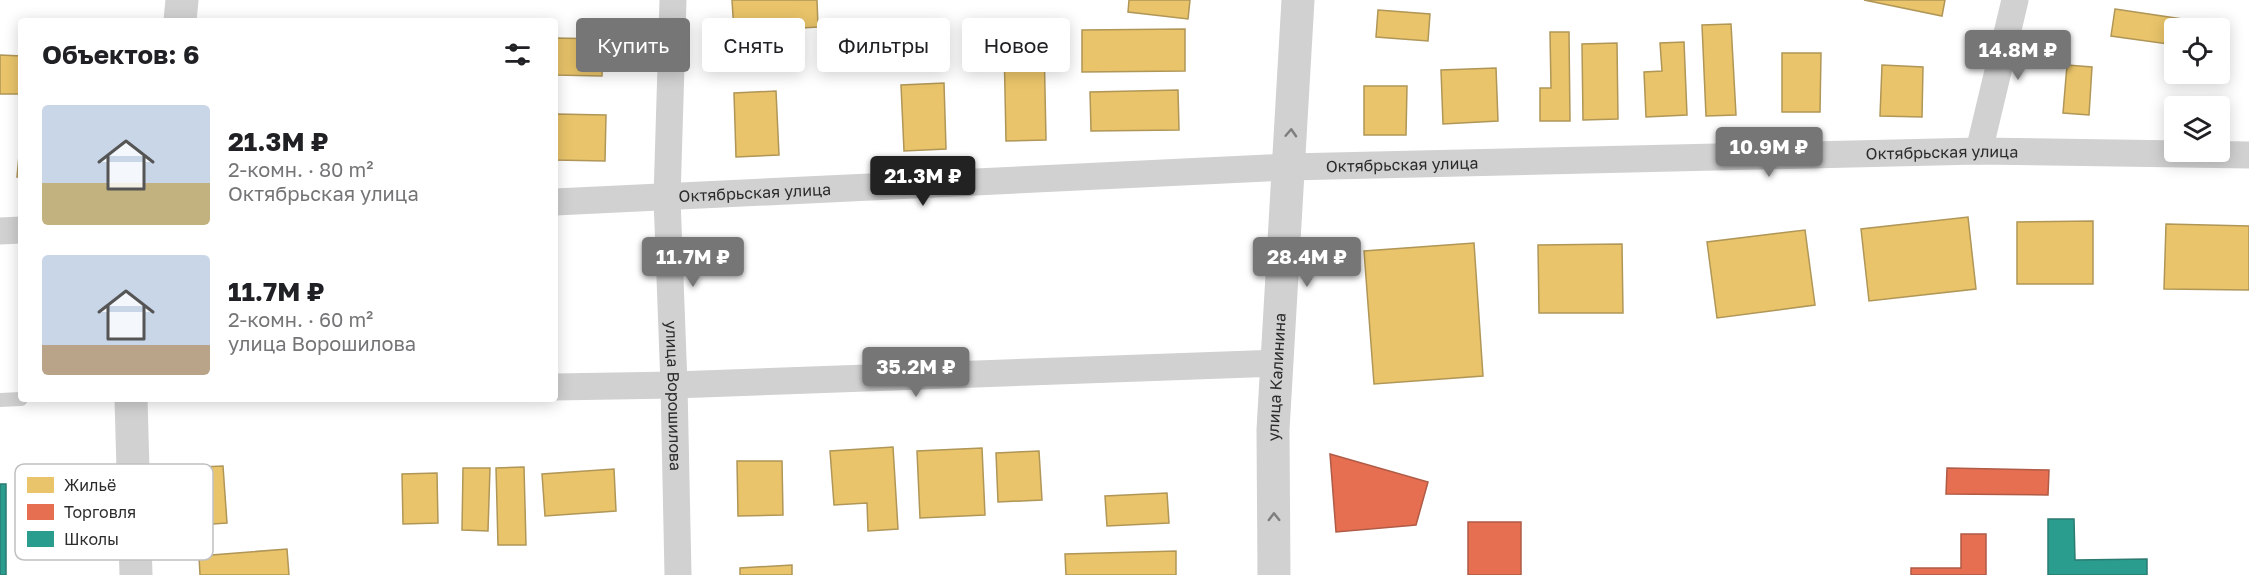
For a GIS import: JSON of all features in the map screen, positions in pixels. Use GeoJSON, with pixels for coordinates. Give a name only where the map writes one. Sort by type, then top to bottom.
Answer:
{"type":"FeatureCollection","features":[{"type":"Feature","properties":{"kind":"street"},"geometry":{"type":"LineString","coordinates":[[180,18],[182,0]]}},
{"type":"Feature","properties":{"kind":"street","name":"улица Ворошилова"},"geometry":{"type":"LineString","coordinates":[[673,0],[667,198],[675,385],[678,575]]}},
{"type":"Feature","properties":{"kind":"street","name":"улица Калинина"},"geometry":{"type":"LineString","coordinates":[[1275,575],[1273,430],[1298,0]]}},
{"type":"Feature","properties":{"kind":"street"},"geometry":{"type":"LineString","coordinates":[[1978,151],[2015,0]]}},
{"type":"Feature","properties":{"kind":"street","name":"Октябрьская улица"},"geometry":{"type":"LineString","coordinates":[[558,202],[1289,167],[1978,151],[2249,155]]}},
{"type":"Feature","properties":{"kind":"street"},"geometry":{"type":"LineString","coordinates":[[0,231],[18,230]]}},
{"type":"Feature","properties":{"kind":"street"},"geometry":{"type":"LineString","coordinates":[[558,387],[675,385],[1277,363]]}},
{"type":"Feature","properties":{"kind":"street"},"geometry":{"type":"LineString","coordinates":[[131,402],[133,464]]}},
{"type":"Feature","properties":{"kind":"street"},"geometry":{"type":"LineString","coordinates":[[136,560],[136,575]]}},
{"type":"Feature","properties":{"kind":"lane"},"geometry":{"type":"LineString","coordinates":[[0,400],[18,399]]}},
{"type":"Feature","properties":{"kind":"building: Жильё"},"geometry":{"type":"Polygon","coordinates":[[[732,0],[817,0],[817,27],[805,28],[805,18],[733,18],[732,0]]]}},
{"type":"Feature","properties":{"kind":"building: Жильё"},"geometry":{"type":"Polygon","coordinates":[[[1129,0],[1190,0],[1188,19],[1128,12],[1129,0]]]}},
{"type":"Feature","properties":{"kind":"building: Жильё"},"geometry":{"type":"Polygon","coordinates":[[[1864,0],[1945,0],[1942,16],[1864,0]]]}},
{"type":"Feature","properties":{"kind":"building: Жильё"},"geometry":{"type":"Polygon","coordinates":[[[2115,9],[2175,18],[2164,18],[2164,43],[2111,36],[2115,9]]]}},
{"type":"Feature","properties":{"kind":"building: Жильё"},"geometry":{"type":"Polygon","coordinates":[[[1378,10],[1430,14],[1428,41],[1376,37],[1378,10]]]}},
{"type":"Feature","properties":{"kind":"building: Жильё"},"geometry":{"type":"Polygon","coordinates":[[[1731,24],[1736,115],[1706,116],[1702,25],[1731,24]]]}},
{"type":"Feature","properties":{"kind":"building: Жильё"},"geometry":{"type":"Polygon","coordinates":[[[1185,29],[1185,71],[1082,72],[1082,30],[1185,29]]]}},
{"type":"Feature","properties":{"kind":"building: Жильё"},"geometry":{"type":"Polygon","coordinates":[[[1550,32],[1569,32],[1570,121],[1540,121],[1540,88],[1551,88],[1550,32]]]}},
{"type":"Feature","properties":{"kind":"building: Жильё"},"geometry":{"type":"Polygon","coordinates":[[[558,38],[576,38],[576,72],[602,72],[602,76],[558,75],[558,38]]]}},
{"type":"Feature","properties":{"kind":"building: Жильё"},"geometry":{"type":"Polygon","coordinates":[[[1684,42],[1687,115],[1646,117],[1644,72],[1662,71],[1660,43],[1684,42]]]}},
{"type":"Feature","properties":{"kind":"building: Жильё"},"geometry":{"type":"Polygon","coordinates":[[[1617,43],[1618,119],[1583,120],[1582,44],[1617,43]]]}},
{"type":"Feature","properties":{"kind":"building: Жильё"},"geometry":{"type":"Polygon","coordinates":[[[1782,53],[1821,53],[1820,112],[1782,112],[1782,53]]]}},
{"type":"Feature","properties":{"kind":"building: Жильё"},"geometry":{"type":"Polygon","coordinates":[[[0,55],[18,56],[18,94],[0,94],[0,55]]]}},
{"type":"Feature","properties":{"kind":"building: Жильё"},"geometry":{"type":"Polygon","coordinates":[[[1882,65],[1923,67],[1922,117],[1880,116],[1882,65]]]}},
{"type":"Feature","properties":{"kind":"building: Жильё"},"geometry":{"type":"Polygon","coordinates":[[[2067,65],[2092,67],[2089,115],[2063,113],[2067,65]]]}},
{"type":"Feature","properties":{"kind":"building: Жильё"},"geometry":{"type":"Polygon","coordinates":[[[1496,68],[1498,121],[1443,124],[1441,70],[1496,68]]]}},
{"type":"Feature","properties":{"kind":"building: Жильё"},"geometry":{"type":"Polygon","coordinates":[[[1005,72],[1045,72],[1046,140],[1006,141],[1005,72]]]}},
{"type":"Feature","properties":{"kind":"building: Жильё"},"geometry":{"type":"Polygon","coordinates":[[[944,83],[946,149],[904,151],[901,85],[944,83]]]}},
{"type":"Feature","properties":{"kind":"building: Жильё"},"geometry":{"type":"Polygon","coordinates":[[[1364,86],[1407,86],[1406,135],[1364,135],[1364,86]]]}},
{"type":"Feature","properties":{"kind":"building: Жильё"},"geometry":{"type":"Polygon","coordinates":[[[1178,90],[1179,130],[1091,131],[1090,92],[1178,90]]]}},
{"type":"Feature","properties":{"kind":"building: Жильё"},"geometry":{"type":"Polygon","coordinates":[[[776,91],[779,155],[736,157],[734,93],[776,91]]]}},
{"type":"Feature","properties":{"kind":"building: Жильё"},"geometry":{"type":"Polygon","coordinates":[[[558,114],[606,115],[605,161],[558,160],[558,114]]]}},
{"type":"Feature","properties":{"kind":"building: Жильё"},"geometry":{"type":"Polygon","coordinates":[[[1968,217],[1976,289],[1869,301],[1861,229],[1968,217]]]}},
{"type":"Feature","properties":{"kind":"building: Жильё"},"geometry":{"type":"Polygon","coordinates":[[[2093,221],[2093,284],[2017,284],[2017,222],[2093,221]]]}},
{"type":"Feature","properties":{"kind":"building: Жильё"},"geometry":{"type":"Polygon","coordinates":[[[2166,224],[2249,226],[2249,290],[2164,289],[2166,224]]]}},
{"type":"Feature","properties":{"kind":"building: Жильё"},"geometry":{"type":"Polygon","coordinates":[[[1805,230],[1815,305],[1717,318],[1707,242],[1805,230]]]}},
{"type":"Feature","properties":{"kind":"building: Жильё"},"geometry":{"type":"Polygon","coordinates":[[[1474,243],[1483,376],[1374,384],[1364,251],[1474,243]]]}},
{"type":"Feature","properties":{"kind":"building: Жильё"},"geometry":{"type":"Polygon","coordinates":[[[1622,244],[1623,313],[1539,313],[1538,245],[1622,244]]]}},
{"type":"Feature","properties":{"kind":"building: Жильё"},"geometry":{"type":"Polygon","coordinates":[[[893,447],[898,529],[868,531],[867,503],[834,505],[830,451],[893,447]]]}},
{"type":"Feature","properties":{"kind":"building: Жильё"},"geometry":{"type":"Polygon","coordinates":[[[982,448],[985,515],[920,518],[917,451],[982,448]]]}},
{"type":"Feature","properties":{"kind":"building: Жильё"},"geometry":{"type":"Polygon","coordinates":[[[1039,451],[1042,500],[998,502],[996,453],[1039,451]]]}},
{"type":"Feature","properties":{"kind":"building: Жильё"},"geometry":{"type":"Polygon","coordinates":[[[737,461],[782,461],[783,515],[738,516],[737,461]]]}},
{"type":"Feature","properties":{"kind":"building: Жильё"},"geometry":{"type":"Polygon","coordinates":[[[213,466],[223,466],[227,523],[213,524],[213,466]]]}},
{"type":"Feature","properties":{"kind":"building: Жильё"},"geometry":{"type":"Polygon","coordinates":[[[524,467],[526,545],[498,545],[496,468],[524,467]]]}},
{"type":"Feature","properties":{"kind":"building: Жильё"},"geometry":{"type":"Polygon","coordinates":[[[463,468],[490,468],[488,531],[462,530],[463,468]]]}},
{"type":"Feature","properties":{"kind":"building: Жильё"},"geometry":{"type":"Polygon","coordinates":[[[614,469],[616,511],[545,516],[542,474],[614,469]]]}},
{"type":"Feature","properties":{"kind":"building: Жильё"},"geometry":{"type":"Polygon","coordinates":[[[437,473],[438,523],[403,524],[402,474],[437,473]]]}},
{"type":"Feature","properties":{"kind":"building: Жильё"},"geometry":{"type":"Polygon","coordinates":[[[1167,493],[1169,523],[1107,526],[1105,496],[1167,493]]]}},
{"type":"Feature","properties":{"kind":"building: Жильё"},"geometry":{"type":"Polygon","coordinates":[[[287,549],[289,575],[200,575],[199,560],[213,560],[213,555],[287,549]]]}},
{"type":"Feature","properties":{"kind":"building: Жильё"},"geometry":{"type":"Polygon","coordinates":[[[1176,551],[1176,575],[1066,575],[1065,554],[1176,551]]]}},
{"type":"Feature","properties":{"kind":"building: Жильё"},"geometry":{"type":"Polygon","coordinates":[[[792,565],[792,575],[740,575],[740,568],[792,565]]]}},
{"type":"Feature","properties":{"kind":"building: Торговля"},"geometry":{"type":"Polygon","coordinates":[[[1330,454],[1428,482],[1416,525],[1336,532],[1330,454]]]}},
{"type":"Feature","properties":{"kind":"building: Торговля"},"geometry":{"type":"Polygon","coordinates":[[[1947,468],[2049,470],[2048,495],[1946,494],[1947,468]]]}},
{"type":"Feature","properties":{"kind":"building: Торговля"},"geometry":{"type":"Polygon","coordinates":[[[1468,522],[1521,522],[1521,575],[1468,575],[1468,522]]]}},
{"type":"Feature","properties":{"kind":"building: Торговля"},"geometry":{"type":"Polygon","coordinates":[[[1961,534],[1986,534],[1986,575],[1911,575],[1911,568],[1961,568],[1961,534]]]}},
{"type":"Feature","properties":{"kind":"building: Школы"},"geometry":{"type":"Polygon","coordinates":[[[0,484],[6,484],[6,575],[0,575],[0,484]]]}},
{"type":"Feature","properties":{"kind":"building: Школы"},"geometry":{"type":"Polygon","coordinates":[[[2048,519],[2074,519],[2075,560],[2147,559],[2147,575],[2048,575],[2048,519]]]}}]}
